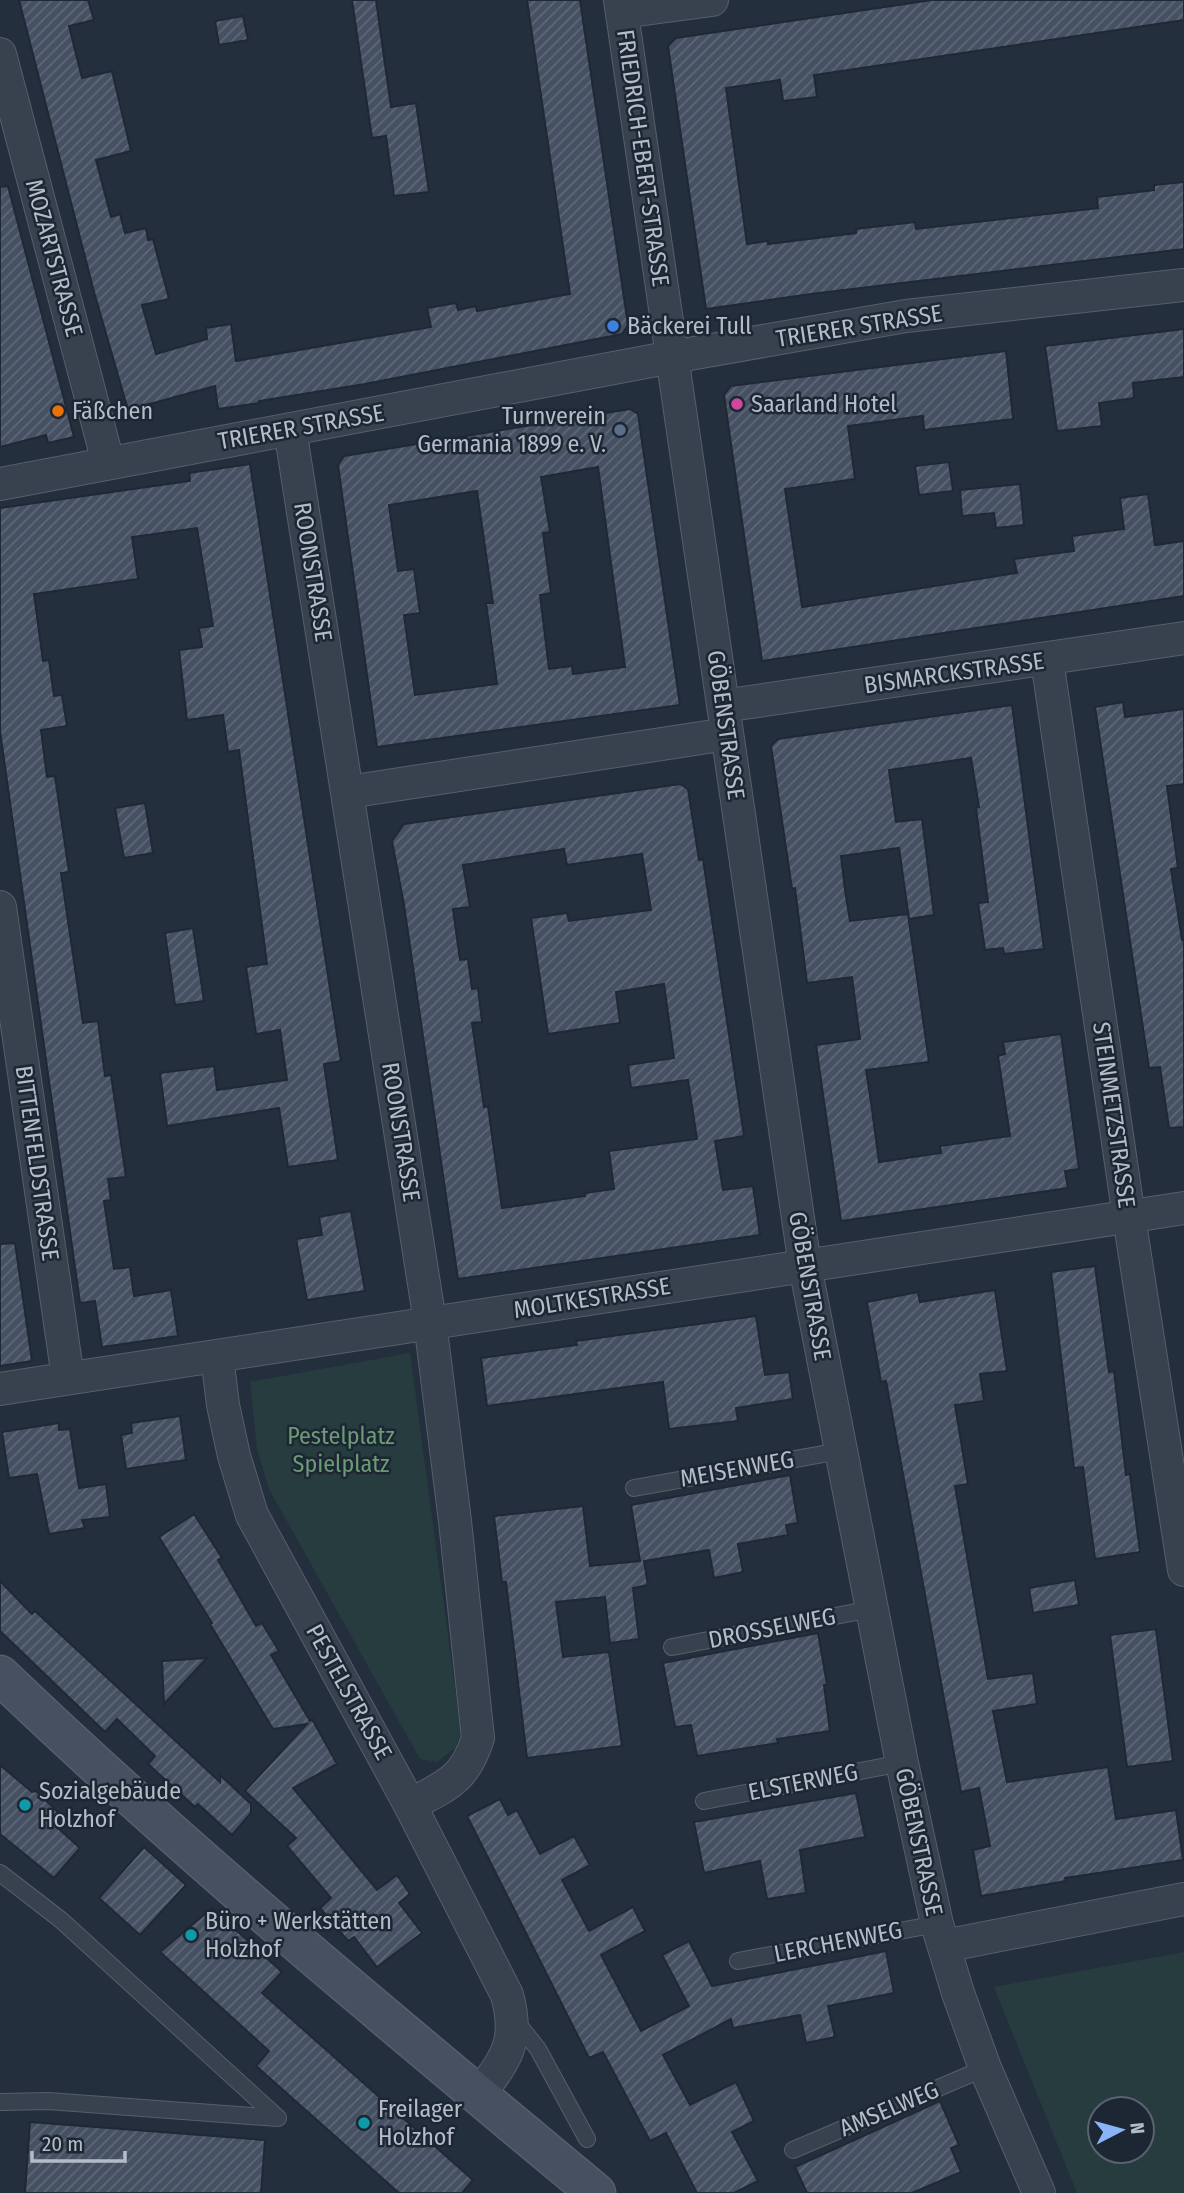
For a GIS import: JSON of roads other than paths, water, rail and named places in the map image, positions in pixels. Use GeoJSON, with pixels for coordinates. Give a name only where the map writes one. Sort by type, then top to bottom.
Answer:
{"type":"FeatureCollection","features":[{"type":"Feature","properties":{"kind":"main road"},"geometry":{"type":"LineString","coordinates":[[0,1675],[184,1843],[596,2193]]}},
{"type":"Feature","properties":{"kind":"street"},"geometry":{"type":"LineString","coordinates":[[621,6],[712,0]]}},
{"type":"Feature","properties":{"kind":"street","name":"FRIEDRICH-EBERT-STRASSE"},"geometry":{"type":"LineString","coordinates":[[621,6],[672,357]]}},
{"type":"Feature","properties":{"kind":"street","name":"MOZARTSTRASSE"},"geometry":{"type":"LineString","coordinates":[[0,54],[108,462]]}},
{"type":"Feature","properties":{"kind":"street","name":"TRIERER STRASSE"},"geometry":{"type":"LineString","coordinates":[[0,484],[672,357],[906,316],[1184,285]]}},
{"type":"Feature","properties":{"kind":"street","name":"GÖBENSTRASSE"},"geometry":{"type":"LineString","coordinates":[[672,357],[805,1266],[902,1763],[941,1935],[985,2068],[1039,2193]]}},
{"type":"Feature","properties":{"kind":"street","name":"ROONSTRASSE"},"geometry":{"type":"LineString","coordinates":[[290,429],[430,1322],[457,1535],[478,1738],[471,1759],[457,1780],[410,1805]]}},
{"type":"Feature","properties":{"kind":"street","name":"BISMARCKSTRASSE"},"geometry":{"type":"LineString","coordinates":[[348,792],[1047,660],[1184,638]]}},
{"type":"Feature","properties":{"kind":"street","name":"STEINMETZSTRASSE"},"geometry":{"type":"LineString","coordinates":[[1047,660],[1184,1570]]}},
{"type":"Feature","properties":{"kind":"street","name":"BITTENFELDSTRASSE"},"geometry":{"type":"LineString","coordinates":[[0,907],[68,1378]]}},
{"type":"Feature","properties":{"kind":"street","name":"MOLTKESTRASSE"},"geometry":{"type":"LineString","coordinates":[[0,1389],[1184,1208]]}},
{"type":"Feature","properties":{"kind":"street","name":"PESTELSTRASSE"},"geometry":{"type":"LineString","coordinates":[[217,1356],[223,1405],[234,1456],[253,1515],[410,1805],[507,1995],[513,2017],[512,2039],[502,2064],[479,2095]]}},
{"type":"Feature","properties":{"kind":"street"},"geometry":{"type":"LineString","coordinates":[[941,1935],[1184,1899]]}},
{"type":"Feature","properties":{"kind":"lane","name":"MEISENWEG"},"geometry":{"type":"LineString","coordinates":[[634,1488],[840,1451]]}},
{"type":"Feature","properties":{"kind":"lane","name":"DROSSELWEG"},"geometry":{"type":"LineString","coordinates":[[672,1647],[872,1609]]}},
{"type":"Feature","properties":{"kind":"lane","name":"ELSTERWEG"},"geometry":{"type":"LineString","coordinates":[[705,1801],[902,1763]]}},
{"type":"Feature","properties":{"kind":"lane"},"geometry":{"type":"LineString","coordinates":[[0,1873],[61,1920],[278,2118],[48,2101],[0,2102]]}},
{"type":"Feature","properties":{"kind":"lane","name":"LERCHENWEG"},"geometry":{"type":"LineString","coordinates":[[738,1961],[941,1935]]}},
{"type":"Feature","properties":{"kind":"lane","name":"PESTELSTRASSE"},"geometry":{"type":"LineString","coordinates":[[513,2017],[538,2049],[587,2139]]}},
{"type":"Feature","properties":{"kind":"lane","name":"AMSELWEG"},"geometry":{"type":"LineString","coordinates":[[793,2150],[985,2068]]}},
{"type":"Feature","properties":{"kind":"place","name":"Bäckerei Tull"},"geometry":{"type":"Point","coordinates":[613,326]}},
{"type":"Feature","properties":{"kind":"place","name":"Saarland Hotel"},"geometry":{"type":"Point","coordinates":[737,404]}},
{"type":"Feature","properties":{"kind":"place","name":"Fäßchen"},"geometry":{"type":"Point","coordinates":[58,411]}},
{"type":"Feature","properties":{"kind":"place","name":"Turnverein Germania 1899 e. V."},"geometry":{"type":"Point","coordinates":[620,430]}},
{"type":"Feature","properties":{"kind":"place","name":"Sozialgebäude Holzhof"},"geometry":{"type":"Point","coordinates":[25,1805]}},
{"type":"Feature","properties":{"kind":"place","name":"Büro + Werkstätten Holzhof"},"geometry":{"type":"Point","coordinates":[191,1935]}},
{"type":"Feature","properties":{"kind":"place","name":"Freilager Holzhof"},"geometry":{"type":"Point","coordinates":[364,2123]}},
{"type":"Feature","properties":{"kind":"park label","name":"Pestelplatz Spielplatz"},"geometry":{"type":"Point","coordinates":[341,1450]}}]}
